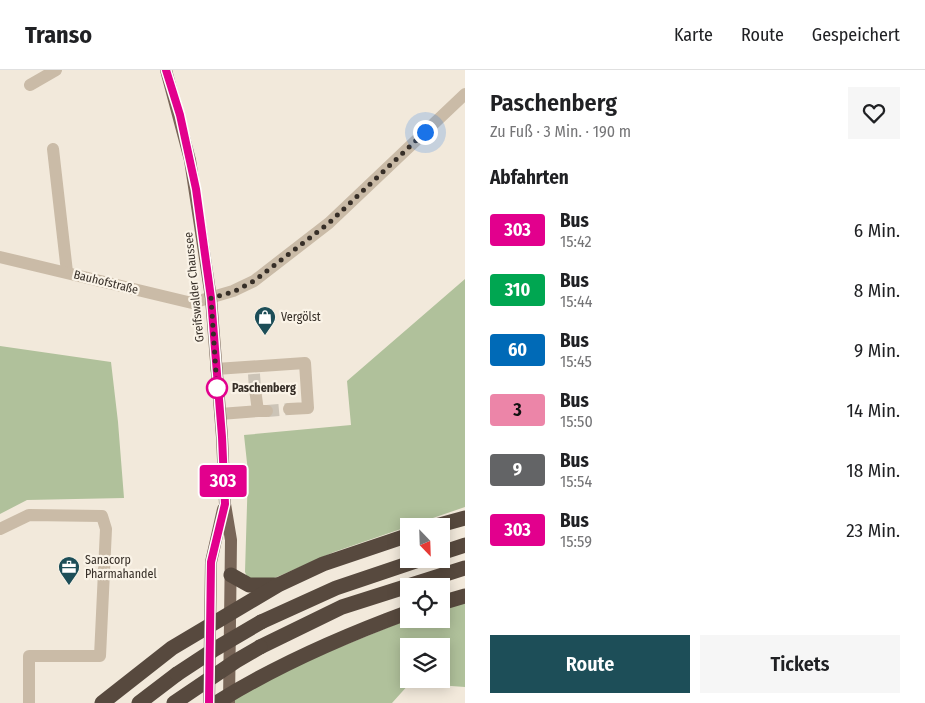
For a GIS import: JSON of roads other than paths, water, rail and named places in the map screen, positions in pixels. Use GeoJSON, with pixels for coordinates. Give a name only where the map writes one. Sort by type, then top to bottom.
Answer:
{"type":"FeatureCollection","features":[{"type":"Feature","properties":{"kind":"highway"},"geometry":{"type":"LineString","coordinates":[[450,522],[465,518]]}},
{"type":"Feature","properties":{"kind":"highway"},"geometry":{"type":"LineString","coordinates":[[102,703],[172,648],[278,585],[323,564],[400,538]]}},
{"type":"Feature","properties":{"kind":"highway"},"geometry":{"type":"LineString","coordinates":[[450,550],[465,546]]}},
{"type":"Feature","properties":{"kind":"highway"},"geometry":{"type":"LineString","coordinates":[[139,703],[177,674],[216,648],[261,622],[336,588],[400,566]]}},
{"type":"Feature","properties":{"kind":"highway"},"geometry":{"type":"LineString","coordinates":[[174,703],[236,661],[342,607],[465,568]]}},
{"type":"Feature","properties":{"kind":"highway"},"geometry":{"type":"LineString","coordinates":[[231,575],[249,585],[278,585]]}},
{"type":"Feature","properties":{"kind":"highway"},"geometry":{"type":"LineString","coordinates":[[450,600],[465,596]]}},
{"type":"Feature","properties":{"kind":"highway"},"geometry":{"type":"LineString","coordinates":[[216,703],[229,699],[285,664],[346,635],[400,615]]}},
{"type":"Feature","properties":{"kind":"main road","name":"Greifswalder Chaussee"},"geometry":{"type":"LineString","coordinates":[[166,70],[190,160],[211,298],[225,504],[231,540],[229,699]]}},
{"type":"Feature","properties":{"kind":"main road","name":"Greifswalder Chaussee"},"geometry":{"type":"LineString","coordinates":[[209,703],[211,562],[225,504]]}},
{"type":"Feature","properties":{"kind":"street"},"geometry":{"type":"LineString","coordinates":[[30,84],[56,70]]}},
{"type":"Feature","properties":{"kind":"street","name":"Bauhofstraße"},"geometry":{"type":"LineString","coordinates":[[0,257],[192,303],[233,292],[254,281],[329,223],[465,94]]}},
{"type":"Feature","properties":{"kind":"street"},"geometry":{"type":"LineString","coordinates":[[53,149],[67,272]]}},
{"type":"Feature","properties":{"kind":"street"},"geometry":{"type":"LineString","coordinates":[[216,369],[254,370],[305,363],[308,408],[289,409]]}},
{"type":"Feature","properties":{"kind":"street"},"geometry":{"type":"LineString","coordinates":[[220,414],[262,411],[255,390]]}},
{"type":"Feature","properties":{"kind":"street"},"geometry":{"type":"LineString","coordinates":[[0,529],[29,515],[102,516],[106,529],[100,656],[29,656],[29,703]]}},
{"type":"Feature","properties":{"kind":"tunnel"},"geometry":{"type":"LineString","coordinates":[[254,374],[255,389]]}},
{"type":"Feature","properties":{"kind":"tunnel"},"geometry":{"type":"LineString","coordinates":[[267,411],[289,409]]}},
{"type":"Feature","properties":{"kind":"place","name":"Vergölst"},"geometry":{"type":"Point","coordinates":[265,336]}},
{"type":"Feature","properties":{"kind":"place","name":"Paschenberg"},"geometry":{"type":"Point","coordinates":[217,388]}},
{"type":"Feature","properties":{"kind":"place","name":"Sanacorp Pharmahandel"},"geometry":{"type":"Point","coordinates":[69,586]}}]}
